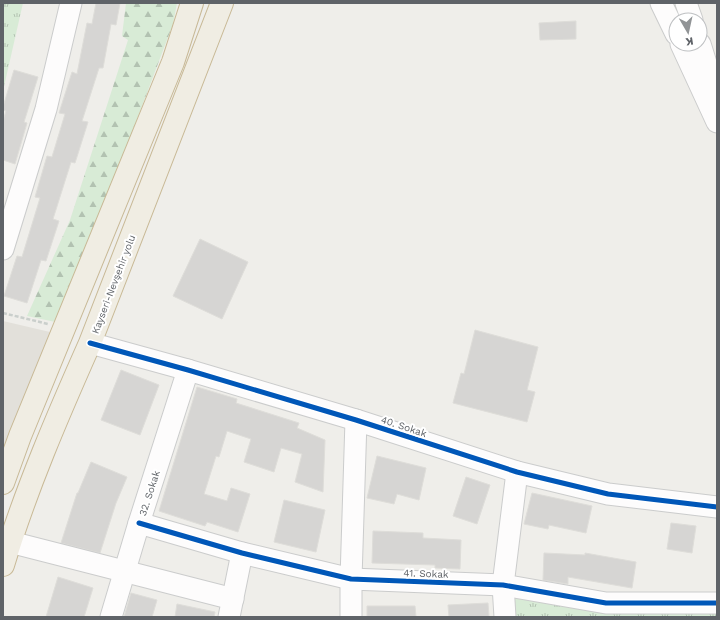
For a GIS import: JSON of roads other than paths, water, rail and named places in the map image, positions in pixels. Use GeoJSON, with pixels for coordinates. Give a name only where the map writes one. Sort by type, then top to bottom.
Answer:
{"type":"FeatureCollection","features":[{"type":"Feature","properties":{"kind":"highway"},"geometry":{"type":"LineString","coordinates":[[3,484],[20,436],[173,62],[192,3]]}},
{"type":"Feature","properties":{"kind":"highway","name":"Kayseri-Nevşehir yolu"},"geometry":{"type":"LineString","coordinates":[[3,565],[24,503],[45,449],[90,343],[222,3]]}},
{"type":"Feature","properties":{"kind":"street"},"geometry":{"type":"LineString","coordinates":[[3,249],[46,109],[71,3]]}},
{"type":"Feature","properties":{"kind":"street"},"geometry":{"type":"LineString","coordinates":[[661,3],[668,17]]}},
{"type":"Feature","properties":{"kind":"street"},"geometry":{"type":"LineString","coordinates":[[685,52],[717,122]]}},
{"type":"Feature","properties":{"kind":"street"},"geometry":{"type":"LineString","coordinates":[[703,52],[717,97]]}},
{"type":"Feature","properties":{"kind":"street","name":"40. Sokak"},"geometry":{"type":"LineString","coordinates":[[90,343],[188,370],[356,420],[517,472],[608,494],[717,507]]}},
{"type":"Feature","properties":{"kind":"street","name":"32. Sokak"},"geometry":{"type":"LineString","coordinates":[[111,617],[139,523],[188,370]]}},
{"type":"Feature","properties":{"kind":"street"},"geometry":{"type":"LineString","coordinates":[[351,617],[356,420]]}},
{"type":"Feature","properties":{"kind":"street"},"geometry":{"type":"LineString","coordinates":[[505,617],[503,585],[517,472]]}},
{"type":"Feature","properties":{"kind":"street","name":"41. Sokak"},"geometry":{"type":"LineString","coordinates":[[139,523],[242,554],[351,579],[503,585],[606,603],[717,603]]}},
{"type":"Feature","properties":{"kind":"street"},"geometry":{"type":"LineString","coordinates":[[10,542],[125,571],[231,608],[242,554]]}}]}
